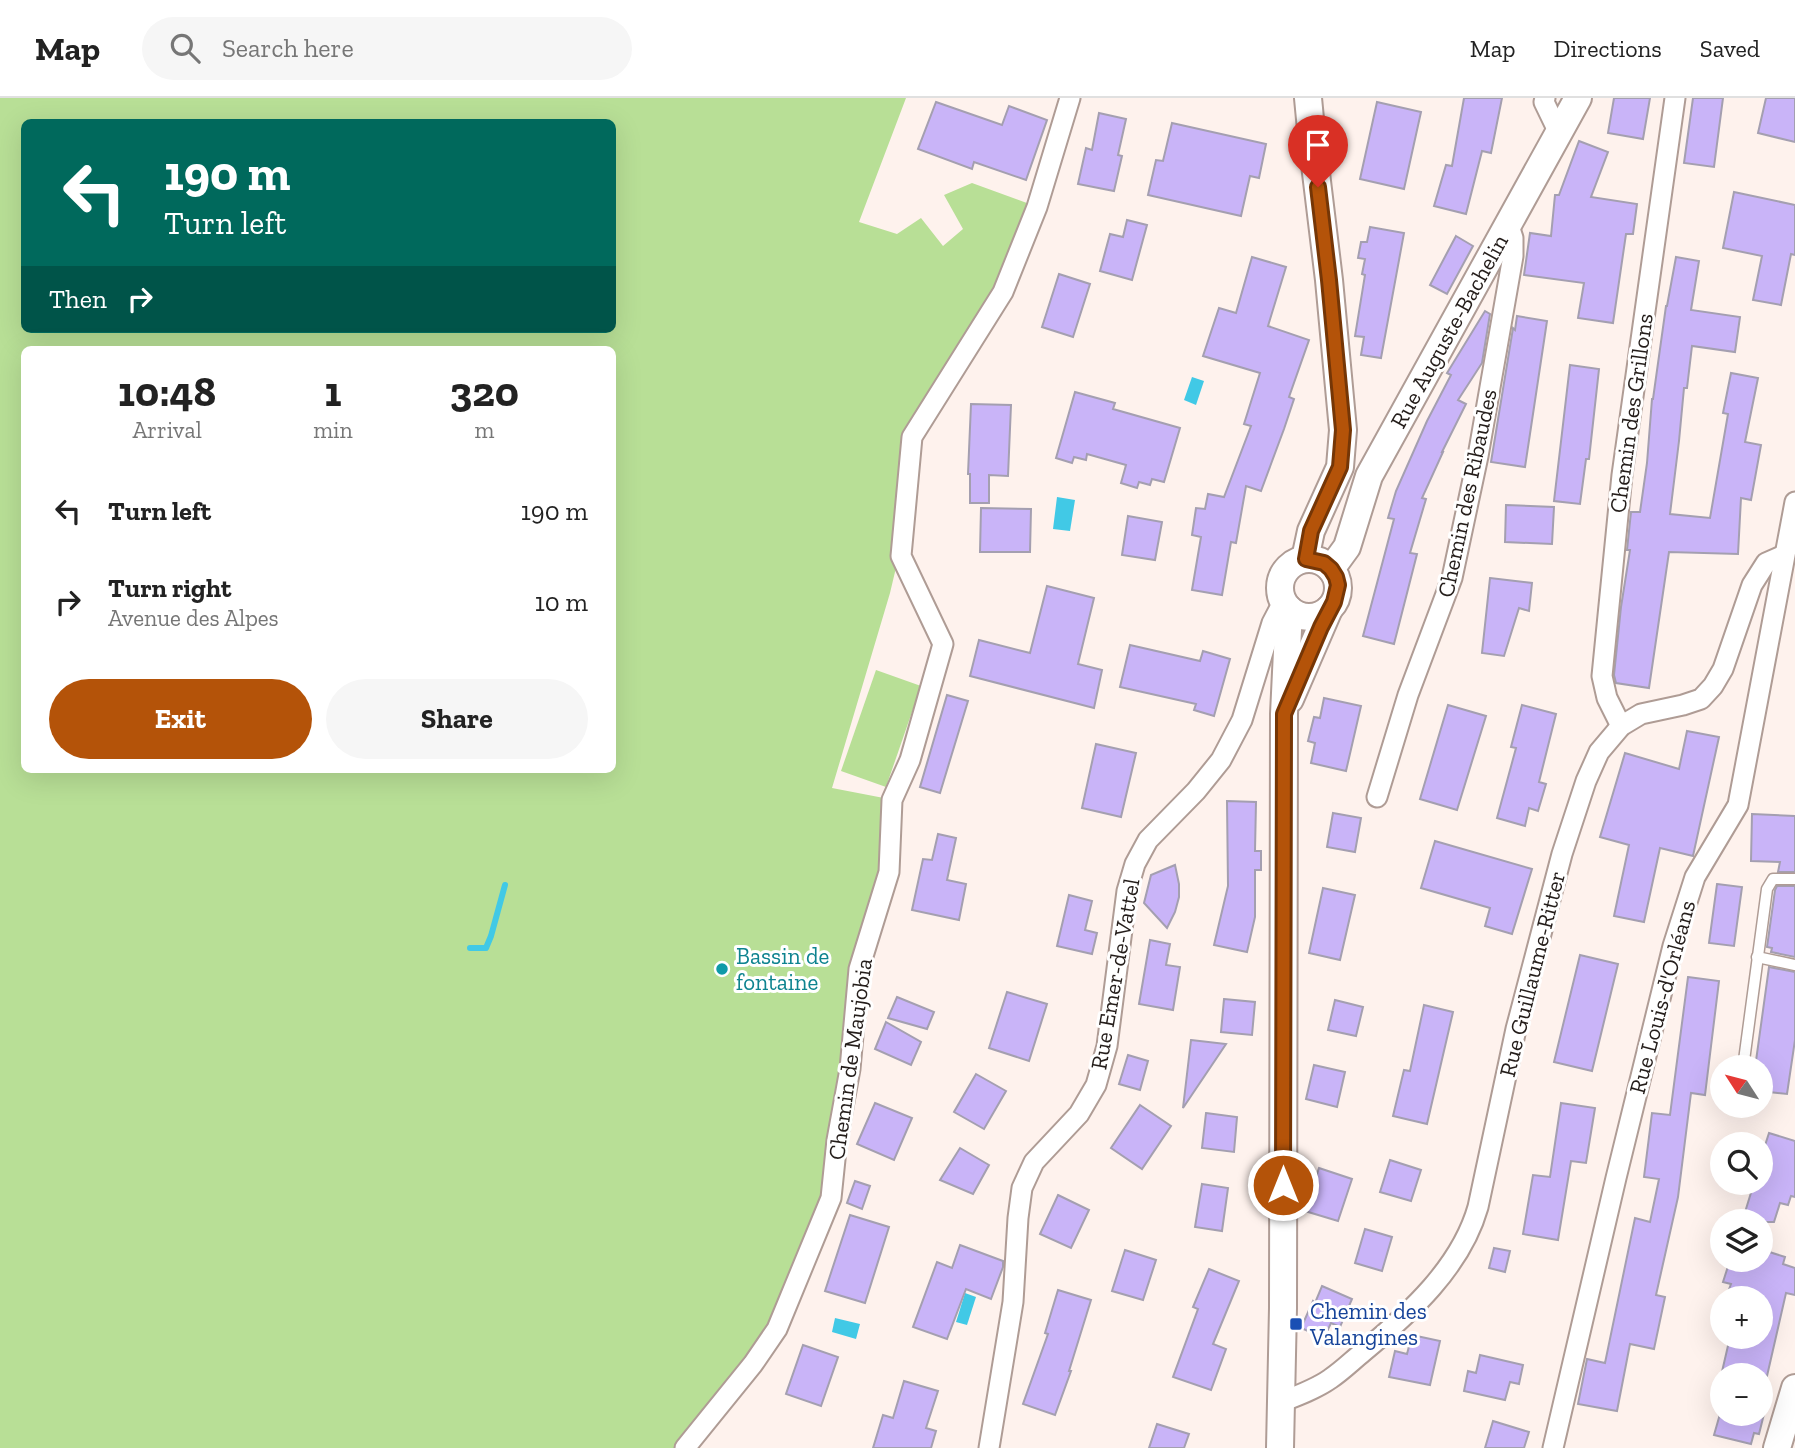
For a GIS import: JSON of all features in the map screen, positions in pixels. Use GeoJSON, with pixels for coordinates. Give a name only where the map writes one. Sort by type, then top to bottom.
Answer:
{"type":"FeatureCollection","features":[{"type":"Feature","properties":{"kind":"main road"},"geometry":{"type":"LineString","coordinates":[[1306,559],[1311,531],[1340,467],[1343,430],[1308,98]]}},
{"type":"Feature","properties":{"kind":"main road","name":"Rue Auguste-Bachelin"},"geometry":{"type":"LineString","coordinates":[[1331,569],[1347,547],[1369,476],[1578,98]]}},
{"type":"Feature","properties":{"kind":"main road"},"geometry":{"type":"LineString","coordinates":[[1277,1444],[1281,1402],[1284,714],[1286,606],[1280,584],[1283,575],[1297,562],[1306,559],[1324,563],[1331,569],[1338,585],[1334,602],[1284,714]]}},
{"type":"Feature","properties":{"kind":"main road"},"geometry":{"type":"LineString","coordinates":[[1286,606],[1305,617],[1313,617],[1329,609]]}},
{"type":"Feature","properties":{"kind":"main road"},"geometry":{"type":"LineString","coordinates":[[1777,1448],[1795,1388]]}},
{"type":"Feature","properties":{"kind":"street","name":"Chemin de Maujobia"},"geometry":{"type":"LineString","coordinates":[[685,1448],[753,1364],[777,1329],[831,1198],[837,1140],[850,1069],[859,969],[890,872],[892,800],[910,760],[943,644],[901,556],[912,437],[1003,292],[1037,207],[1070,98]]}},
{"type":"Feature","properties":{"kind":"street"},"geometry":{"type":"LineString","coordinates":[[1545,98],[1544,102],[1559,133]]}},
{"type":"Feature","properties":{"kind":"street","name":"Chemin des Grillons"},"geometry":{"type":"LineString","coordinates":[[1622,726],[1607,698],[1602,676],[1622,475],[1675,98]]}},
{"type":"Feature","properties":{"kind":"street","name":"Chemin des Ribaudes"},"geometry":{"type":"LineString","coordinates":[[1377,797],[1408,695],[1452,578],[1478,456],[1513,256],[1513,238],[1508,223]]}},
{"type":"Feature","properties":{"kind":"street","name":"Rue Louis-d'Orléans"},"geometry":{"type":"LineString","coordinates":[[1553,1448],[1673,946],[1695,877],[1738,805],[1779,595],[1790,557],[1795,502]]}},
{"type":"Feature","properties":{"kind":"street","name":"Rue Guillaume-Ritter"},"geometry":{"type":"LineString","coordinates":[[1281,1402],[1329,1380],[1385,1334],[1437,1282],[1462,1246],[1478,1207],[1516,1029],[1562,854],[1586,781],[1599,752],[1622,726],[1641,715],[1701,699],[1713,686],[1723,668],[1752,585],[1766,563],[1790,557]]}},
{"type":"Feature","properties":{"kind":"street","name":"Rue Emer-de-Vattel"},"geometry":{"type":"LineString","coordinates":[[989,1448],[1013,1302],[1018,1219],[1023,1188],[1034,1162],[1079,1114],[1096,1085],[1107,1046],[1127,891],[1135,864],[1148,840],[1196,791],[1221,760],[1242,720],[1272,623],[1286,606]]}},
{"type":"Feature","properties":{"kind":"lane"},"geometry":{"type":"LineString","coordinates":[[1745,1055],[1767,889],[1773,879],[1795,879]]}},
{"type":"Feature","properties":{"kind":"lane"},"geometry":{"type":"LineString","coordinates":[[1757,957],[1795,965]]}},
{"type":"Feature","properties":{"kind":"green space"},"geometry":{"type":"Polygon","coordinates":[[[0,98],[906,98],[859,222],[897,234],[921,218],[943,246],[963,229],[944,195],[972,183],[1035,206],[1001,291],[909,436],[899,555],[832,788],[889,799],[887,871],[825,1190],[790,1285],[742,1372],[680,1448],[0,1448],[0,98]]]}},
{"type":"Feature","properties":{"kind":"green space"},"geometry":{"type":"Polygon","coordinates":[[[876,670],[921,686],[886,787],[841,771],[876,670]]]}},
{"type":"Feature","properties":{"kind":"water"},"geometry":{"type":"Polygon","coordinates":[[[1192,377],[1204,381],[1196,405],[1184,400],[1192,377]]]}},
{"type":"Feature","properties":{"kind":"water"},"geometry":{"type":"Polygon","coordinates":[[[1057,497],[1075,500],[1070,531],[1053,529],[1057,497]]]}},
{"type":"Feature","properties":{"kind":"water"},"geometry":{"type":"Polygon","coordinates":[[[965,1293],[976,1297],[967,1325],[956,1322],[965,1293]]]}},
{"type":"Feature","properties":{"kind":"water"},"geometry":{"type":"Polygon","coordinates":[[[835,1318],[860,1324],[856,1339],[832,1332],[835,1318]]]}},
{"type":"Feature","properties":{"kind":"building"},"geometry":{"type":"Polygon","coordinates":[[[1464,98],[1502,98],[1491,153],[1482,151],[1466,214],[1434,206],[1446,165],[1452,166],[1464,98]]]}},
{"type":"Feature","properties":{"kind":"building"},"geometry":{"type":"Polygon","coordinates":[[[1614,98],[1650,98],[1643,139],[1608,133],[1614,98]]]}},
{"type":"Feature","properties":{"kind":"building"},"geometry":{"type":"Polygon","coordinates":[[[1693,98],[1723,98],[1714,167],[1684,163],[1693,98]]]}},
{"type":"Feature","properties":{"kind":"building"},"geometry":{"type":"Polygon","coordinates":[[[1766,98],[1795,98],[1795,142],[1758,133],[1766,98]]]}},
{"type":"Feature","properties":{"kind":"building"},"geometry":{"type":"Polygon","coordinates":[[[936,102],[1002,125],[1009,106],[1047,120],[1026,180],[974,162],[972,169],[918,149],[936,102]]]}},
{"type":"Feature","properties":{"kind":"building"},"geometry":{"type":"Polygon","coordinates":[[[1377,102],[1421,112],[1404,189],[1360,179],[1377,102]]]}},
{"type":"Feature","properties":{"kind":"building"},"geometry":{"type":"Polygon","coordinates":[[[1099,113],[1126,119],[1118,155],[1122,156],[1114,191],[1078,184],[1086,148],[1092,150],[1099,113]]]}},
{"type":"Feature","properties":{"kind":"building"},"geometry":{"type":"Polygon","coordinates":[[[1172,123],[1266,144],[1259,178],[1250,176],[1241,216],[1148,195],[1156,160],[1163,161],[1172,123]]]}},
{"type":"Feature","properties":{"kind":"building"},"geometry":{"type":"Polygon","coordinates":[[[1579,141],[1608,152],[1591,197],[1637,204],[1633,234],[1626,234],[1613,323],[1578,318],[1584,283],[1524,275],[1530,233],[1551,236],[1555,195],[1559,195],[1579,141]]]}},
{"type":"Feature","properties":{"kind":"building"},"geometry":{"type":"Polygon","coordinates":[[[1734,192],[1795,205],[1795,255],[1791,254],[1781,305],[1753,300],[1762,256],[1723,248],[1734,192]]]}},
{"type":"Feature","properties":{"kind":"building"},"geometry":{"type":"Polygon","coordinates":[[[1127,220],[1147,225],[1132,280],[1100,271],[1110,234],[1123,237],[1127,220]]]}},
{"type":"Feature","properties":{"kind":"building"},"geometry":{"type":"Polygon","coordinates":[[[1370,227],[1404,233],[1381,358],[1361,355],[1364,337],[1355,336],[1365,275],[1362,274],[1365,259],[1358,258],[1361,242],[1367,242],[1370,227]]]}},
{"type":"Feature","properties":{"kind":"building"},"geometry":{"type":"Polygon","coordinates":[[[1456,236],[1473,246],[1447,294],[1430,285],[1456,236]]]}},
{"type":"Feature","properties":{"kind":"building"},"geometry":{"type":"Polygon","coordinates":[[[1252,257],[1286,267],[1268,326],[1309,340],[1289,397],[1294,399],[1261,491],[1246,486],[1236,543],[1231,542],[1222,595],[1192,590],[1201,537],[1192,535],[1196,508],[1205,509],[1208,494],[1224,497],[1251,426],[1244,424],[1260,373],[1203,356],[1219,308],[1236,313],[1252,257]]]}},
{"type":"Feature","properties":{"kind":"building"},"geometry":{"type":"Polygon","coordinates":[[[1676,257],[1699,261],[1691,310],[1740,317],[1735,352],[1692,346],[1687,388],[1684,388],[1670,514],[1710,518],[1728,414],[1723,413],[1731,373],[1758,378],[1745,442],[1761,445],[1751,500],[1741,498],[1738,554],[1669,552],[1649,688],[1616,683],[1614,675],[1630,550],[1627,550],[1631,512],[1640,512],[1652,399],[1676,257]]]}},
{"type":"Feature","properties":{"kind":"building"},"geometry":{"type":"Polygon","coordinates":[[[1059,274],[1090,284],[1073,337],[1042,327],[1059,274]]]}},
{"type":"Feature","properties":{"kind":"building"},"geometry":{"type":"Polygon","coordinates":[[[1485,311],[1490,314],[1482,363],[1458,400],[1466,404],[1422,498],[1426,499],[1410,553],[1417,554],[1394,644],[1363,636],[1394,519],[1388,518],[1396,491],[1451,375],[1447,373],[1485,311]]]}},
{"type":"Feature","properties":{"kind":"building"},"geometry":{"type":"Polygon","coordinates":[[[1517,316],[1547,321],[1525,467],[1491,462],[1517,316]]]}},
{"type":"Feature","properties":{"kind":"building"},"geometry":{"type":"Polygon","coordinates":[[[1570,365],[1599,369],[1589,459],[1586,459],[1580,504],[1554,501],[1570,365]]]}},
{"type":"Feature","properties":{"kind":"building"},"geometry":{"type":"Polygon","coordinates":[[[1075,392],[1115,403],[1113,409],[1180,428],[1164,482],[1152,479],[1150,485],[1139,482],[1137,488],[1121,483],[1126,465],[1087,454],[1086,460],[1074,457],[1072,463],[1056,458],[1075,392]]]}},
{"type":"Feature","properties":{"kind":"building"},"geometry":{"type":"Polygon","coordinates":[[[971,404],[1011,405],[1008,476],[989,475],[989,503],[970,503],[968,474],[971,404]]]}},
{"type":"Feature","properties":{"kind":"building"},"geometry":{"type":"Polygon","coordinates":[[[1506,505],[1554,507],[1552,544],[1505,542],[1506,505]]]}},
{"type":"Feature","properties":{"kind":"building"},"geometry":{"type":"Polygon","coordinates":[[[981,508],[1031,509],[1030,552],[980,552],[981,508]]]}},
{"type":"Feature","properties":{"kind":"building"},"geometry":{"type":"Polygon","coordinates":[[[1128,516],[1162,522],[1155,560],[1122,555],[1128,516]]]}},
{"type":"Feature","properties":{"kind":"building"},"geometry":{"type":"Polygon","coordinates":[[[1490,578],[1532,583],[1529,611],[1519,608],[1504,656],[1482,653],[1490,578]]]}},
{"type":"Feature","properties":{"kind":"building"},"geometry":{"type":"Polygon","coordinates":[[[1047,586],[1094,598],[1078,664],[1102,670],[1094,708],[970,676],[979,640],[1030,653],[1047,586]]]}},
{"type":"Feature","properties":{"kind":"building"},"geometry":{"type":"Polygon","coordinates":[[[1130,645],[1200,661],[1203,651],[1230,659],[1214,716],[1194,710],[1196,704],[1120,687],[1130,645]]]}},
{"type":"Feature","properties":{"kind":"building"},"geometry":{"type":"Polygon","coordinates":[[[947,695],[968,701],[940,793],[920,787],[947,695]]]}},
{"type":"Feature","properties":{"kind":"building"},"geometry":{"type":"Polygon","coordinates":[[[1324,698],[1361,706],[1346,771],[1311,763],[1315,743],[1308,741],[1314,717],[1320,718],[1324,698]]]}},
{"type":"Feature","properties":{"kind":"building"},"geometry":{"type":"Polygon","coordinates":[[[1448,705],[1486,716],[1457,810],[1420,799],[1448,705]]]}},
{"type":"Feature","properties":{"kind":"building"},"geometry":{"type":"Polygon","coordinates":[[[1522,705],[1556,714],[1539,782],[1546,784],[1538,811],[1529,808],[1525,826],[1497,818],[1516,748],[1511,747],[1522,705]]]}},
{"type":"Feature","properties":{"kind":"building"},"geometry":{"type":"Polygon","coordinates":[[[1687,731],[1719,737],[1693,856],[1660,848],[1644,922],[1614,916],[1629,845],[1600,837],[1625,753],[1679,769],[1687,731]]]}},
{"type":"Feature","properties":{"kind":"building"},"geometry":{"type":"Polygon","coordinates":[[[1096,744],[1136,753],[1121,817],[1082,808],[1096,744]]]}},
{"type":"Feature","properties":{"kind":"building"},"geometry":{"type":"Polygon","coordinates":[[[1227,801],[1256,802],[1255,851],[1261,851],[1261,870],[1255,870],[1255,917],[1247,952],[1214,945],[1228,886],[1227,801]]]}},
{"type":"Feature","properties":{"kind":"building"},"geometry":{"type":"Polygon","coordinates":[[[1333,813],[1361,818],[1355,852],[1327,847],[1333,813]]]}},
{"type":"Feature","properties":{"kind":"building"},"geometry":{"type":"Polygon","coordinates":[[[1752,814],[1795,816],[1795,872],[1778,872],[1780,862],[1751,861],[1752,814]]]}},
{"type":"Feature","properties":{"kind":"building"},"geometry":{"type":"Polygon","coordinates":[[[938,834],[956,838],[947,880],[966,884],[959,920],[912,910],[923,859],[932,860],[938,834]]]}},
{"type":"Feature","properties":{"kind":"building"},"geometry":{"type":"Polygon","coordinates":[[[1435,841],[1532,869],[1512,934],[1485,926],[1490,908],[1421,888],[1435,841]]]}},
{"type":"Feature","properties":{"kind":"building"},"geometry":{"type":"Polygon","coordinates":[[[1175,865],[1179,897],[1167,928],[1144,903],[1151,875],[1175,865]]]}},
{"type":"Feature","properties":{"kind":"building"},"geometry":{"type":"Polygon","coordinates":[[[1717,884],[1742,887],[1734,946],[1709,943],[1717,884]]]}},
{"type":"Feature","properties":{"kind":"building"},"geometry":{"type":"Polygon","coordinates":[[[1777,886],[1795,886],[1795,957],[1771,952],[1772,948],[1767,947],[1777,886]]]}},
{"type":"Feature","properties":{"kind":"building"},"geometry":{"type":"Polygon","coordinates":[[[1323,888],[1355,895],[1340,960],[1309,953],[1323,888]]]}},
{"type":"Feature","properties":{"kind":"building"},"geometry":{"type":"Polygon","coordinates":[[[1069,895],[1092,901],[1085,930],[1097,933],[1092,954],[1057,946],[1069,895]]]}},
{"type":"Feature","properties":{"kind":"building"},"geometry":{"type":"Polygon","coordinates":[[[1150,940],[1170,944],[1166,965],[1180,967],[1173,1010],[1139,1004],[1150,940]]]}},
{"type":"Feature","properties":{"kind":"building"},"geometry":{"type":"Polygon","coordinates":[[[1580,955],[1618,964],[1592,1071],[1554,1062],[1580,955]]]}},
{"type":"Feature","properties":{"kind":"building"},"geometry":{"type":"Polygon","coordinates":[[[1769,967],[1795,972],[1795,1040],[1787,1094],[1773,1092],[1773,1055],[1757,1055],[1769,967]]]}},
{"type":"Feature","properties":{"kind":"building"},"geometry":{"type":"Polygon","coordinates":[[[1688,977],[1719,981],[1705,1095],[1691,1093],[1678,1197],[1656,1295],[1665,1297],[1654,1349],[1630,1344],[1617,1411],[1578,1404],[1587,1359],[1605,1363],[1635,1218],[1650,1222],[1659,1179],[1644,1177],[1652,1113],[1670,1115],[1688,977]]]}},
{"type":"Feature","properties":{"kind":"building"},"geometry":{"type":"Polygon","coordinates":[[[1007,992],[1047,1004],[1029,1061],[989,1048],[1007,992]]]}},
{"type":"Feature","properties":{"kind":"building"},"geometry":{"type":"Polygon","coordinates":[[[897,997],[934,1012],[927,1029],[888,1018],[897,997]]]}},
{"type":"Feature","properties":{"kind":"building"},"geometry":{"type":"Polygon","coordinates":[[[1224,999],[1255,1002],[1252,1035],[1221,1032],[1224,999]]]}},
{"type":"Feature","properties":{"kind":"building"},"geometry":{"type":"Polygon","coordinates":[[[1335,1000],[1363,1007],[1356,1036],[1328,1030],[1335,1000]]]}},
{"type":"Feature","properties":{"kind":"building"},"geometry":{"type":"Polygon","coordinates":[[[1424,1005],[1453,1012],[1427,1124],[1393,1116],[1404,1070],[1410,1071],[1424,1005]]]}},
{"type":"Feature","properties":{"kind":"building"},"geometry":{"type":"Polygon","coordinates":[[[886,1022],[921,1042],[911,1065],[875,1049],[886,1022]]]}},
{"type":"Feature","properties":{"kind":"building"},"geometry":{"type":"Polygon","coordinates":[[[1191,1040],[1226,1044],[1183,1108],[1191,1040]]]}},
{"type":"Feature","properties":{"kind":"building"},"geometry":{"type":"Polygon","coordinates":[[[1128,1055],[1148,1061],[1140,1090],[1119,1084],[1128,1055]]]}},
{"type":"Feature","properties":{"kind":"building"},"geometry":{"type":"Polygon","coordinates":[[[1314,1065],[1345,1072],[1337,1107],[1306,1099],[1314,1065]]]}},
{"type":"Feature","properties":{"kind":"building"},"geometry":{"type":"Polygon","coordinates":[[[976,1074],[1006,1091],[984,1129],[954,1112],[976,1074]]]}},
{"type":"Feature","properties":{"kind":"building"},"geometry":{"type":"Polygon","coordinates":[[[875,1103],[912,1118],[894,1160],[857,1144],[875,1103]]]}},
{"type":"Feature","properties":{"kind":"building"},"geometry":{"type":"Polygon","coordinates":[[[1561,1103],[1595,1108],[1586,1163],[1571,1161],[1558,1240],[1523,1234],[1533,1175],[1550,1177],[1561,1103]]]}},
{"type":"Feature","properties":{"kind":"building"},"geometry":{"type":"Polygon","coordinates":[[[1140,1105],[1171,1126],[1142,1169],[1111,1148],[1140,1105]]]}},
{"type":"Feature","properties":{"kind":"building"},"geometry":{"type":"Polygon","coordinates":[[[1206,1113],[1237,1117],[1234,1152],[1202,1148],[1206,1113]]]}},
{"type":"Feature","properties":{"kind":"building"},"geometry":{"type":"Polygon","coordinates":[[[1773,1134],[1795,1141],[1795,1197],[1791,1196],[1788,1205],[1780,1203],[1774,1222],[1773,1209],[1746,1209],[1750,1195],[1773,1195],[1773,1134]]]}},
{"type":"Feature","properties":{"kind":"building"},"geometry":{"type":"Polygon","coordinates":[[[960,1148],[989,1165],[973,1194],[940,1180],[960,1148]]]}},
{"type":"Feature","properties":{"kind":"building"},"geometry":{"type":"Polygon","coordinates":[[[1390,1160],[1421,1170],[1411,1201],[1380,1192],[1390,1160]]]}},
{"type":"Feature","properties":{"kind":"building"},"geometry":{"type":"Polygon","coordinates":[[[1319,1168],[1352,1179],[1338,1221],[1305,1211],[1319,1168]]]}},
{"type":"Feature","properties":{"kind":"building"},"geometry":{"type":"Polygon","coordinates":[[[855,1181],[870,1186],[862,1209],[847,1203],[855,1181]]]}},
{"type":"Feature","properties":{"kind":"building"},"geometry":{"type":"Polygon","coordinates":[[[1202,1184],[1228,1188],[1222,1231],[1195,1227],[1202,1184]]]}},
{"type":"Feature","properties":{"kind":"building"},"geometry":{"type":"Polygon","coordinates":[[[1058,1195],[1089,1210],[1071,1248],[1040,1234],[1058,1195]]]}},
{"type":"Feature","properties":{"kind":"building"},"geometry":{"type":"Polygon","coordinates":[[[850,1215],[889,1227],[865,1303],[825,1291],[850,1215]]]}},
{"type":"Feature","properties":{"kind":"building"},"geometry":{"type":"Polygon","coordinates":[[[1365,1229],[1392,1237],[1382,1271],[1355,1263],[1365,1229]]]}},
{"type":"Feature","properties":{"kind":"building"},"geometry":{"type":"Polygon","coordinates":[[[960,1245],[1003,1261],[1003,1267],[991,1299],[966,1289],[947,1339],[913,1327],[937,1262],[952,1268],[960,1245]]]}},
{"type":"Feature","properties":{"kind":"building"},"geometry":{"type":"Polygon","coordinates":[[[1494,1248],[1510,1251],[1505,1272],[1489,1268],[1494,1248]]]}},
{"type":"Feature","properties":{"kind":"building"},"geometry":{"type":"Polygon","coordinates":[[[1125,1250],[1156,1260],[1143,1300],[1112,1291],[1125,1250]]]}},
{"type":"Feature","properties":{"kind":"building"},"geometry":{"type":"Polygon","coordinates":[[[1773,1253],[1785,1257],[1783,1264],[1795,1268],[1795,1295],[1786,1293],[1770,1363],[1724,1363],[1727,1349],[1773,1349],[1773,1286],[1730,1286],[1731,1284],[1723,1282],[1726,1272],[1773,1272],[1773,1253]]]}},
{"type":"Feature","properties":{"kind":"building"},"geometry":{"type":"Polygon","coordinates":[[[1209,1269],[1239,1281],[1213,1344],[1226,1349],[1211,1390],[1173,1377],[1198,1309],[1193,1307],[1209,1269]]]}},
{"type":"Feature","properties":{"kind":"building"},"geometry":{"type":"Polygon","coordinates":[[[1322,1286],[1352,1299],[1340,1327],[1331,1323],[1324,1338],[1301,1328],[1322,1286]]]}},
{"type":"Feature","properties":{"kind":"building"},"geometry":{"type":"Polygon","coordinates":[[[1058,1290],[1091,1300],[1071,1371],[1055,1415],[1023,1404],[1048,1334],[1045,1333],[1058,1290]]]}},
{"type":"Feature","properties":{"kind":"building"},"geometry":{"type":"Polygon","coordinates":[[[1412,1335],[1440,1341],[1430,1385],[1389,1377],[1395,1351],[1407,1354],[1412,1335]]]}},
{"type":"Feature","properties":{"kind":"building"},"geometry":{"type":"Polygon","coordinates":[[[803,1345],[838,1357],[821,1406],[786,1394],[803,1345]]]}},
{"type":"Feature","properties":{"kind":"building"},"geometry":{"type":"Polygon","coordinates":[[[1480,1355],[1523,1365],[1519,1384],[1510,1382],[1505,1400],[1464,1391],[1468,1371],[1476,1373],[1480,1355]]]}},
{"type":"Feature","properties":{"kind":"building"},"geometry":{"type":"Polygon","coordinates":[[[904,1381],[938,1391],[926,1428],[936,1431],[931,1448],[873,1448],[883,1415],[893,1418],[904,1381]]]}},
{"type":"Feature","properties":{"kind":"building"},"geometry":{"type":"Polygon","coordinates":[[[1493,1421],[1529,1432],[1524,1448],[1485,1448],[1493,1421]]]}},
{"type":"Feature","properties":{"kind":"building"},"geometry":{"type":"Polygon","coordinates":[[[1157,1424],[1189,1434],[1184,1448],[1149,1448],[1157,1424]]]}},
{"type":"Feature","properties":{"kind":"building"},"geometry":{"type":"Polygon","coordinates":[[[1717,1426],[1761,1426],[1759,1434],[1754,1433],[1751,1444],[1714,1435],[1717,1426]]]}},
{"type":"Feature","properties":{"kind":"waterway"},"geometry":{"type":"LineString","coordinates":[[470,948],[486,948],[505,885]]}},
{"type":"Feature","properties":{"kind":"place","name":"Bassin de fontaine"},"geometry":{"type":"Point","coordinates":[722,969]}},
{"type":"Feature","properties":{"kind":"place","name":"Chemin des Valangines"},"geometry":{"type":"Point","coordinates":[1296,1324]}},
{"type":"Feature","properties":{"kind":"route"},"geometry":{"type":"LineString","coordinates":[[1283,1185],[1284,714],[1334,602],[1338,585],[1331,569],[1324,563],[1306,559],[1311,531],[1340,467],[1343,430],[1318,187]]}}]}
